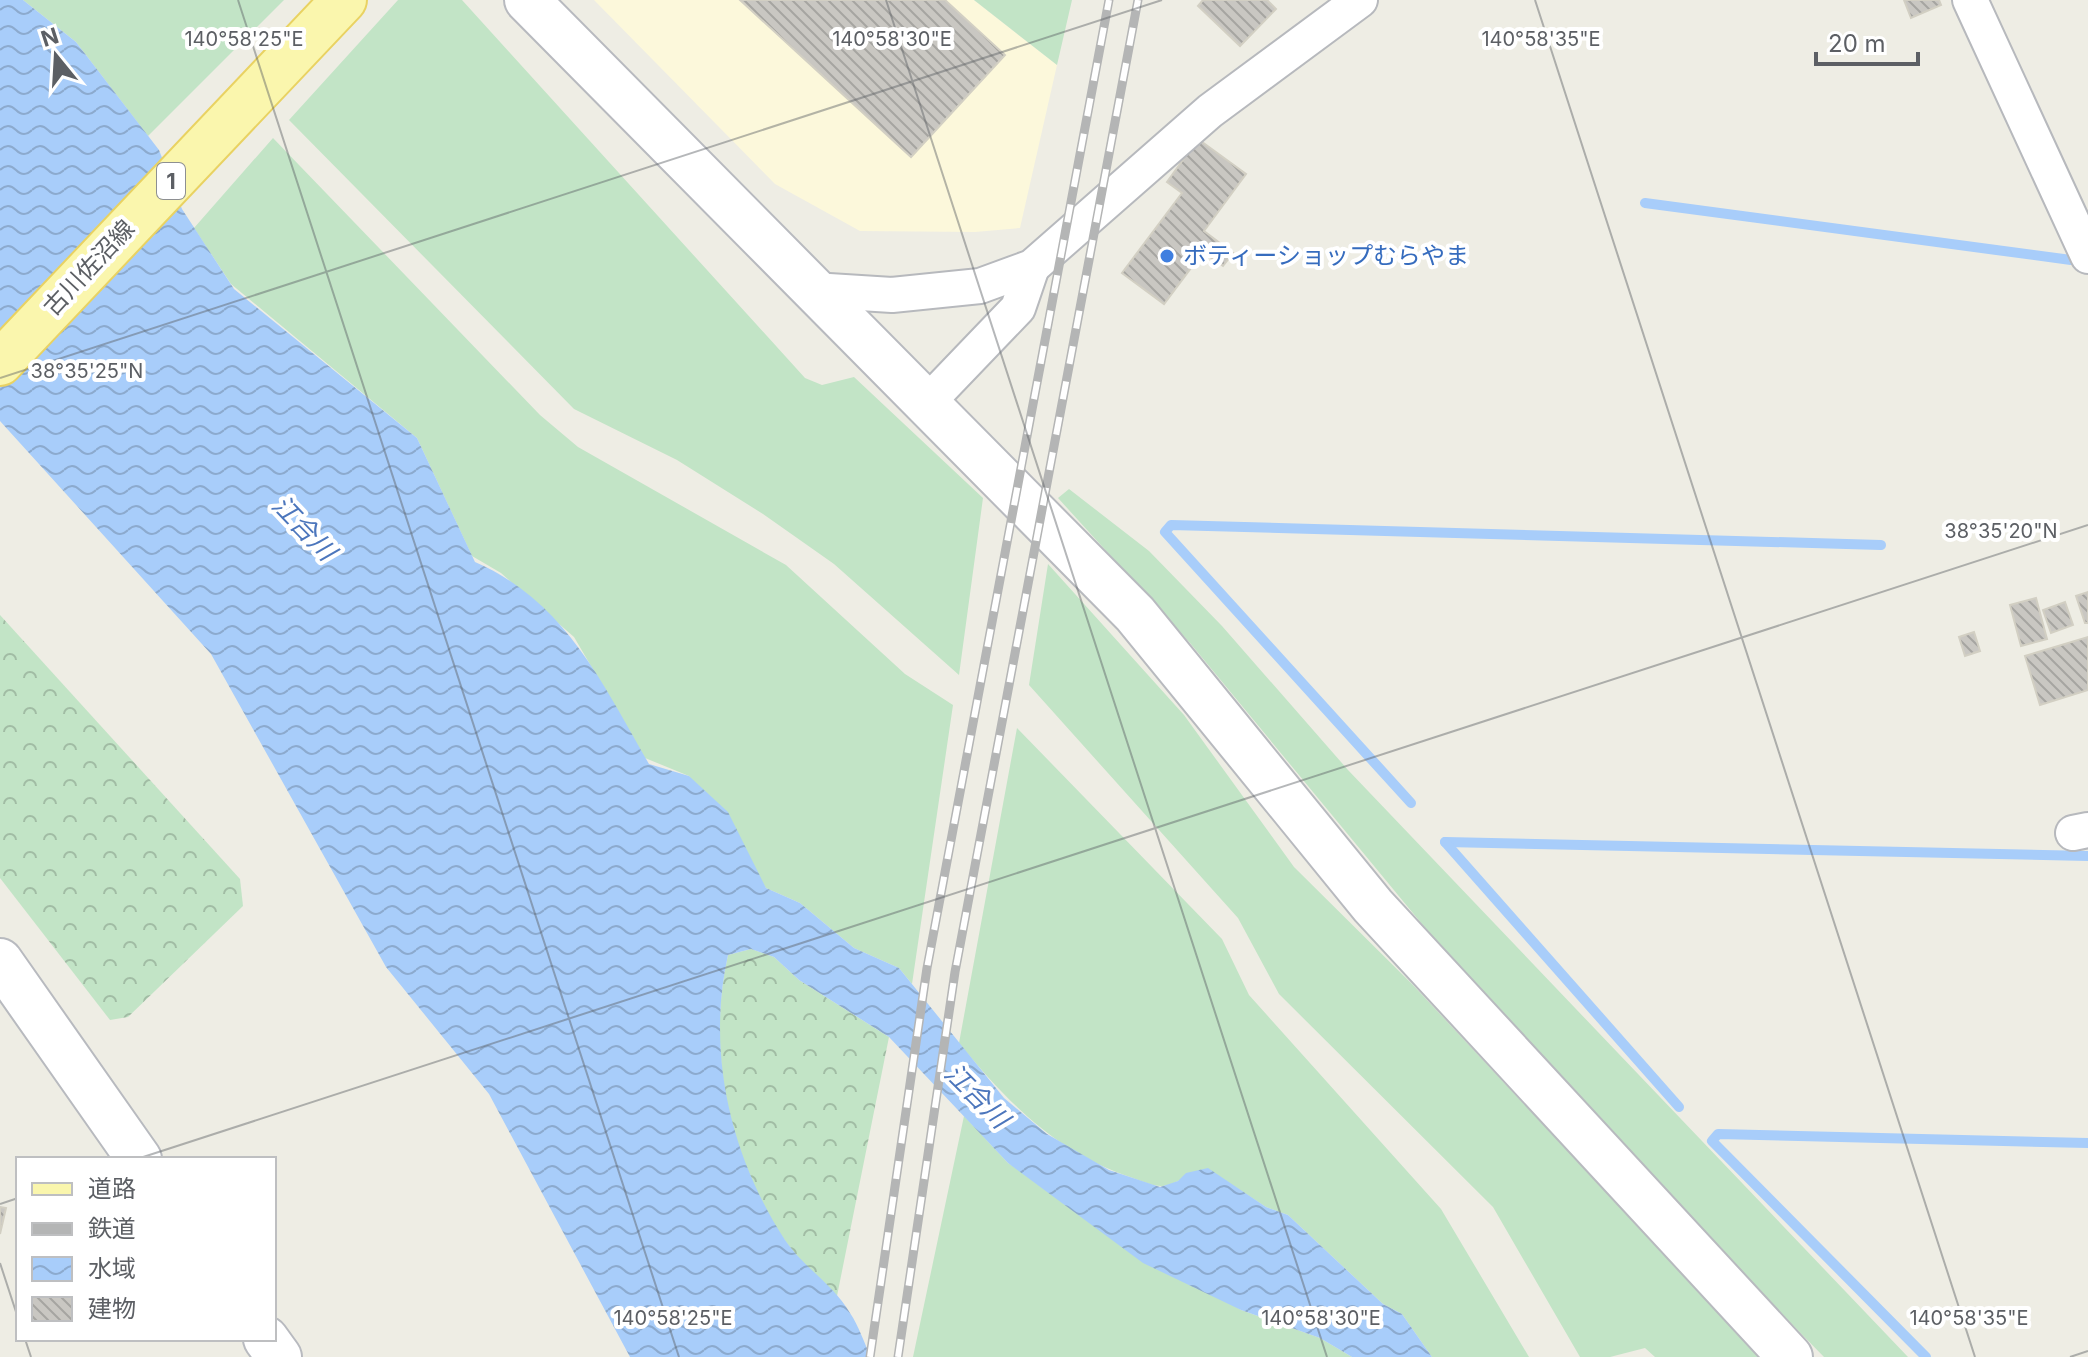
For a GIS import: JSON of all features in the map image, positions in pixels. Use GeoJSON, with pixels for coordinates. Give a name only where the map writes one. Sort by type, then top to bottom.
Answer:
{"type":"FeatureCollection","features":[{"type":"Feature","properties":{"kind":"main road","name":"古川佐沼線"},"geometry":{"type":"LineString","coordinates":[[0,363],[344,0]]}},
{"type":"Feature","properties":{"kind":"street"},"geometry":{"type":"LineString","coordinates":[[527,0],[1135,614],[1373,906],[1790,1357]]}},
{"type":"Feature","properties":{"kind":"street"},"geometry":{"type":"LineString","coordinates":[[813,290],[892,295],[980,286],[1032,267],[1210,111],[1360,0]]}},
{"type":"Feature","properties":{"kind":"street"},"geometry":{"type":"LineString","coordinates":[[1970,0],[2088,256]]}},
{"type":"Feature","properties":{"kind":"street"},"geometry":{"type":"LineString","coordinates":[[926,404],[1018,308],[1032,267]]}},
{"type":"Feature","properties":{"kind":"street"},"geometry":{"type":"LineString","coordinates":[[0,961],[138,1157]]}},
{"type":"Feature","properties":{"kind":"shaded area"},"geometry":{"type":"Polygon","coordinates":[[[594,0],[974,0],[1057,65],[1020,228],[975,232],[860,231],[775,184],[594,0]]]}},
{"type":"Feature","properties":{"kind":"green space"},"geometry":{"type":"Polygon","coordinates":[[[23,0],[284,0],[148,136],[76,42],[23,0]]]}},
{"type":"Feature","properties":{"kind":"green space"},"geometry":{"type":"Polygon","coordinates":[[[398,0],[462,0],[805,378],[822,385],[854,377],[983,498],[959,675],[834,564],[763,514],[677,460],[574,409],[289,120],[398,0]]]}},
{"type":"Feature","properties":{"kind":"green space"},"geometry":{"type":"Polygon","coordinates":[[[974,0],[1072,0],[1057,65],[974,0]]]}},
{"type":"Feature","properties":{"kind":"green space"},"geometry":{"type":"Polygon","coordinates":[[[273,138],[540,415],[578,447],[786,565],[905,674],[953,705],[912,984],[899,968],[854,948],[800,903],[766,888],[689,776],[645,758],[574,637],[501,573],[472,556],[417,438],[231,284],[194,228],[273,138]]]}},
{"type":"Feature","properties":{"kind":"green space"},"geometry":{"type":"Polygon","coordinates":[[[1069,489],[1149,551],[1222,626],[1348,770],[1908,1357],[1824,1357],[1535,1061],[1190,643],[1058,498],[1069,489]]]}},
{"type":"Feature","properties":{"kind":"green space"},"geometry":{"type":"Polygon","coordinates":[[[1048,564],[1184,715],[1294,867],[1412,984],[1760,1357],[1655,1357],[1645,1348],[1610,1357],[1580,1357],[1493,1207],[1279,994],[1238,918],[1029,685],[1048,564]]]}},
{"type":"Feature","properties":{"kind":"green space"},"geometry":{"type":"Polygon","coordinates":[[[0,615],[240,879],[243,906],[128,1017],[110,1020],[0,878],[0,615]]]}},
{"type":"Feature","properties":{"kind":"green space"},"geometry":{"type":"Polygon","coordinates":[[[1017,728],[1222,939],[1249,995],[1441,1209],[1529,1357],[1432,1357],[1402,1314],[1383,1304],[1288,1215],[1266,1207],[1208,1169],[1159,1186],[1081,1155],[1036,1124],[996,1086],[959,1043],[1017,728]]]}},
{"type":"Feature","properties":{"kind":"green space"},"geometry":{"type":"Polygon","coordinates":[[[751,949],[774,957],[799,980],[889,1037],[837,1296],[792,1249],[766,1211],[750,1177],[727,1104],[720,1029],[722,991],[728,955],[751,949]]]}},
{"type":"Feature","properties":{"kind":"green space"},"geometry":{"type":"Polygon","coordinates":[[[964,1116],[1008,1163],[1241,1310],[1320,1338],[1352,1357],[913,1357],[964,1116]]]}},
{"type":"Feature","properties":{"kind":"water","name":"江合川"},"geometry":{"type":"Polygon","coordinates":[[[0,0],[23,0],[76,42],[159,150],[182,209],[234,289],[417,438],[475,562],[534,599],[557,622],[597,675],[649,764],[689,776],[728,812],[766,888],[800,903],[854,948],[899,968],[1004,1098],[1047,1134],[1109,1170],[1160,1187],[1178,1181],[1186,1173],[1208,1168],[1266,1207],[1288,1215],[1383,1304],[1402,1314],[1432,1357],[1352,1357],[1320,1338],[1241,1310],[1143,1263],[1008,1163],[889,1037],[799,980],[774,957],[751,949],[728,955],[722,992],[722,1066],[737,1139],[766,1208],[785,1240],[843,1303],[871,1357],[630,1357],[489,1094],[386,967],[211,654],[0,421],[0,0]]]}},
{"type":"Feature","properties":{"kind":"building"},"geometry":{"type":"Polygon","coordinates":[[[740,0],[945,0],[1005,55],[911,157],[740,0]]]}},
{"type":"Feature","properties":{"kind":"building"},"geometry":{"type":"Polygon","coordinates":[[[1203,0],[1267,0],[1276,9],[1240,46],[1198,6],[1203,0]]]}},
{"type":"Feature","properties":{"kind":"building"},"geometry":{"type":"Polygon","coordinates":[[[1904,0],[1939,0],[1941,5],[1911,18],[1904,0]]]}},
{"type":"Feature","properties":{"kind":"building"},"geometry":{"type":"Polygon","coordinates":[[[1198,139],[1246,174],[1204,231],[1233,253],[1223,266],[1203,252],[1164,304],[1122,273],[1182,193],[1167,182],[1198,139]]]}},
{"type":"Feature","properties":{"kind":"building"},"geometry":{"type":"Polygon","coordinates":[[[2088,592],[2088,623],[2085,623],[2076,596],[2088,592]]]}},
{"type":"Feature","properties":{"kind":"building"},"geometry":{"type":"Polygon","coordinates":[[[2036,598],[2047,639],[2021,646],[2010,605],[2036,598]]]}},
{"type":"Feature","properties":{"kind":"building"},"geometry":{"type":"Polygon","coordinates":[[[2065,602],[2073,625],[2051,633],[2043,610],[2065,602]]]}},
{"type":"Feature","properties":{"kind":"building"},"geometry":{"type":"Polygon","coordinates":[[[1974,632],[1980,651],[1965,656],[1959,637],[1974,632]]]}},
{"type":"Feature","properties":{"kind":"building"},"geometry":{"type":"Polygon","coordinates":[[[2088,637],[2088,690],[2040,705],[2025,656],[2088,637]]]}},
{"type":"Feature","properties":{"kind":"building"},"geometry":{"type":"Polygon","coordinates":[[[0,1207],[6,1208],[0,1234],[0,1207]]]}},
{"type":"Feature","properties":{"kind":"waterway"},"geometry":{"type":"LineString","coordinates":[[1645,203],[2071,260]]}},
{"type":"Feature","properties":{"kind":"waterway"},"geometry":{"type":"LineString","coordinates":[[1411,803],[1165,532],[1171,525],[1881,545]]}},
{"type":"Feature","properties":{"kind":"waterway"},"geometry":{"type":"LineString","coordinates":[[1445,842],[2088,856]]}},
{"type":"Feature","properties":{"kind":"waterway"},"geometry":{"type":"LineString","coordinates":[[1445,842],[1679,1107]]}},
{"type":"Feature","properties":{"kind":"waterway"},"geometry":{"type":"LineString","coordinates":[[1926,1357],[1712,1141],[1718,1134],[2088,1143]]}},
{"type":"Feature","properties":{"kind":"railway"},"geometry":{"type":"LineString","coordinates":[[870,1357],[927,968],[1109,0]]}},
{"type":"Feature","properties":{"kind":"railway"},"geometry":{"type":"LineString","coordinates":[[898,1357],[955,972],[1138,0]]}},
{"type":"Feature","properties":{"kind":"place","name":"ボティーショップむらやま"},"geometry":{"type":"Point","coordinates":[1167,256]}}]}
